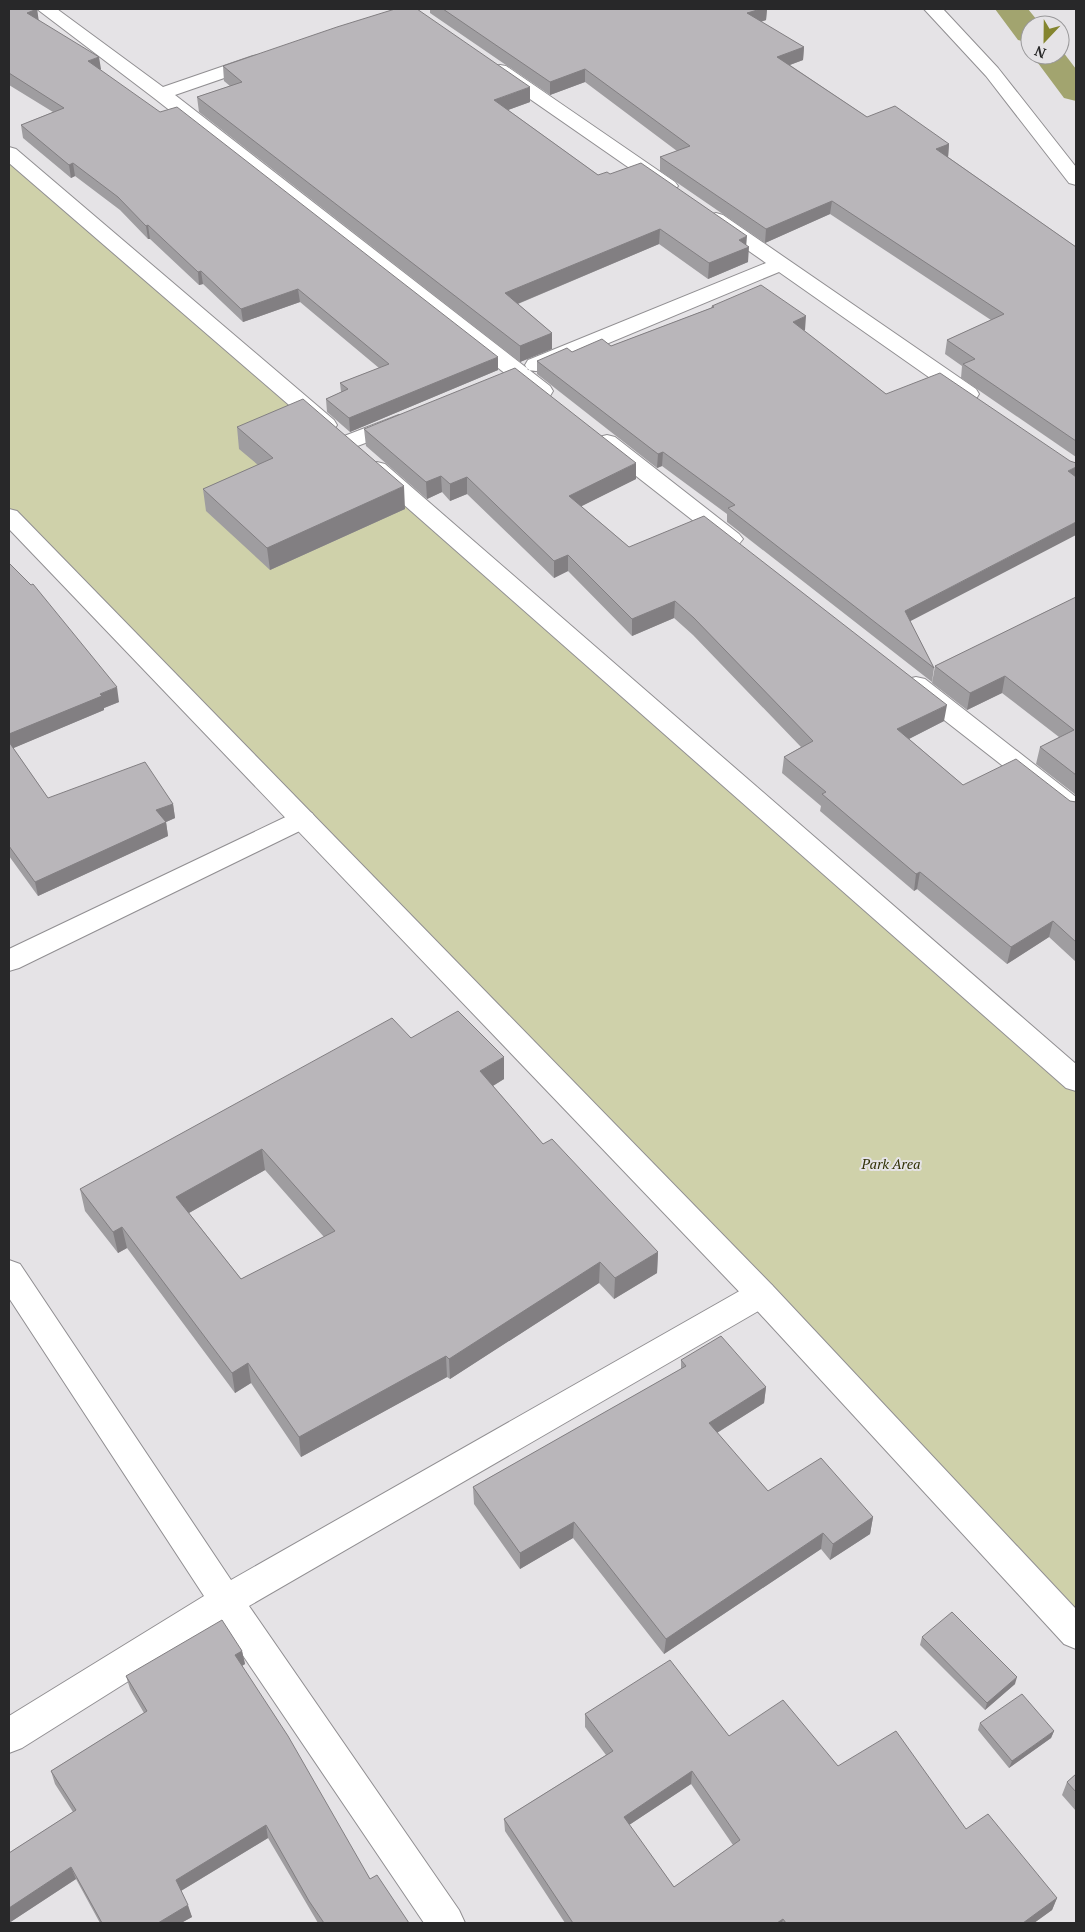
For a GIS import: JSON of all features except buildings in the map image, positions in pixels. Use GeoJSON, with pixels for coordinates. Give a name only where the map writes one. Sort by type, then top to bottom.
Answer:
{"type":"FeatureCollection","features":[{"type":"Feature","properties":{"kind":"street"},"geometry":{"type":"LineString","coordinates":[[46,9],[162,94],[509,376],[557,403]]}},
{"type":"Feature","properties":{"kind":"street"},"geometry":{"type":"LineString","coordinates":[[933,9],[992,72],[1076,179]]}},
{"type":"Feature","properties":{"kind":"street"},"geometry":{"type":"LineString","coordinates":[[162,94],[272,56]]}},
{"type":"Feature","properties":{"kind":"street"},"geometry":{"type":"LineString","coordinates":[[484,60],[682,196]]}},
{"type":"Feature","properties":{"kind":"street"},"geometry":{"type":"LineString","coordinates":[[9,154],[347,443],[1076,1080]]}},
{"type":"Feature","properties":{"kind":"street"},"geometry":{"type":"LineString","coordinates":[[698,208],[986,406]]}},
{"type":"Feature","properties":{"kind":"street"},"geometry":{"type":"LineString","coordinates":[[509,376],[781,264]]}},
{"type":"Feature","properties":{"kind":"street"},"geometry":{"type":"LineString","coordinates":[[347,443],[419,413]]}},
{"type":"Feature","properties":{"kind":"street"},"geometry":{"type":"LineString","coordinates":[[589,428],[746,551]]}},
{"type":"Feature","properties":{"kind":"street"},"geometry":{"type":"LineString","coordinates":[[9,516],[761,1294],[1076,1633]]}},
{"type":"Feature","properties":{"kind":"street"},"geometry":{"type":"LineString","coordinates":[[903,674],[1076,810]]}},
{"type":"Feature","properties":{"kind":"street"},"geometry":{"type":"LineString","coordinates":[[9,961],[303,819]]}},
{"type":"Feature","properties":{"kind":"street"},"geometry":{"type":"LineString","coordinates":[[9,1273],[226,1601],[446,1923]]}},
{"type":"Feature","properties":{"kind":"street"},"geometry":{"type":"LineString","coordinates":[[9,1736],[226,1601],[761,1294]]}},
{"type":"Feature","properties":{"kind":"green space","name":"Park Area"},"geometry":{"type":"Polygon","coordinates":[[[9,153],[347,443],[1076,1080],[1076,1633],[761,1294],[9,516],[9,153]]]}},
{"type":"Feature","properties":{"kind":"waterway"},"geometry":{"type":"LineString","coordinates":[[1011,9],[1020,20]]}},
{"type":"Feature","properties":{"kind":"waterway"},"geometry":{"type":"LineString","coordinates":[[1056,65],[1076,91]]}}]}
